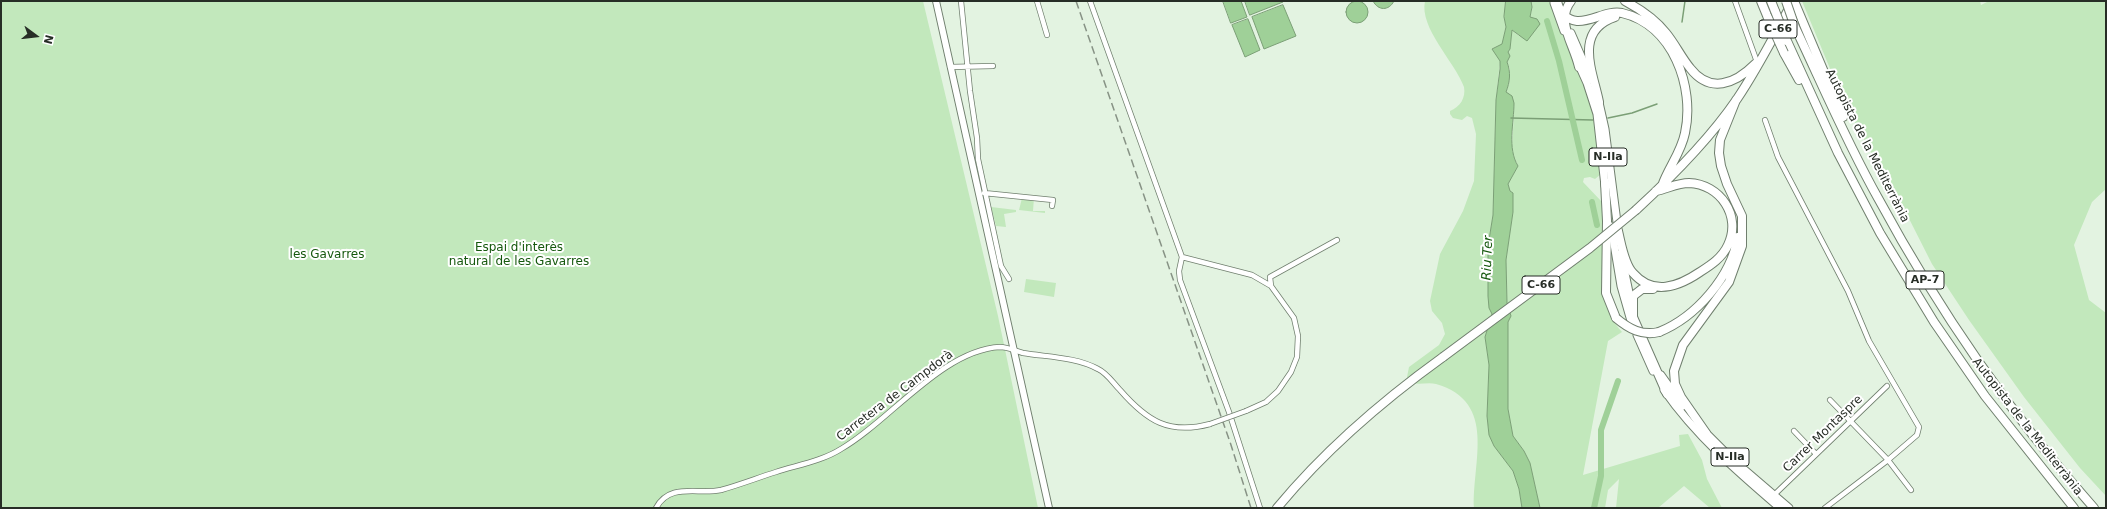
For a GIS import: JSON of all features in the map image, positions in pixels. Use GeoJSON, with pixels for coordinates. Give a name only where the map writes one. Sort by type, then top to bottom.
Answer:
{"type":"FeatureCollection","features":[{"type":"Feature","properties":{"kind":"highway"},"geometry":{"type":"LineString","coordinates":[[1557,1],[1563,14],[1564,24],[1576,52],[1579,67]]}},
{"type":"Feature","properties":{"kind":"highway"},"geometry":{"type":"LineString","coordinates":[[1563,14],[1571,1]]}},
{"type":"Feature","properties":{"kind":"highway"},"geometry":{"type":"LineString","coordinates":[[1625,1],[1638,8],[1662,28],[1675,44],[1689,68],[1700,78],[1708,82],[1726,83],[1736,80],[1764,56]]}},
{"type":"Feature","properties":{"kind":"highway"},"geometry":{"type":"LineString","coordinates":[[1761,1],[1784,53],[1820,116]]}},
{"type":"Feature","properties":{"kind":"highway","name":"Autopista de la Mediterrània"},"geometry":{"type":"LineString","coordinates":[[1771,1],[1820,116],[1880,233],[1934,322],[1985,396],[2074,508]]}},
{"type":"Feature","properties":{"kind":"highway","name":"Autopista de la Mediterrània"},"geometry":{"type":"LineString","coordinates":[[1786,1],[1795,26],[1857,159],[1919,270],[1984,370],[2043,447],[2094,508]]}},
{"type":"Feature","properties":{"kind":"highway"},"geometry":{"type":"LineString","coordinates":[[1794,1],[1833,92],[1857,159]]}},
{"type":"Feature","properties":{"kind":"highway","name":"C-66"},"geometry":{"type":"LineString","coordinates":[[1277,508],[1312,468],[1347,434],[1443,357],[1590,248],[1659,189],[1702,142],[1736,100],[1764,56],[1794,1]]}},
{"type":"Feature","properties":{"kind":"highway"},"geometry":{"type":"LineString","coordinates":[[1563,14],[1576,21],[1620,13],[1635,18],[1649,26],[1668,47],[1678,63],[1686,87],[1688,113],[1685,135],[1678,154],[1659,189]]}},
{"type":"Feature","properties":{"kind":"highway"},"geometry":{"type":"LineString","coordinates":[[1600,102],[1589,58],[1591,38],[1597,27],[1608,19],[1625,16],[1635,18]]}},
{"type":"Feature","properties":{"kind":"highway"},"geometry":{"type":"LineString","coordinates":[[1605,182],[1607,222],[1606,293],[1616,318],[1625,326],[1638,332],[1659,332],[1682,320],[1699,305],[1727,267],[1732,257],[1740,229],[1739,215],[1721,166],[1719,153],[1720,140],[1736,100]]}},
{"type":"Feature","properties":{"kind":"highway"},"geometry":{"type":"LineString","coordinates":[[1659,189],[1687,183],[1707,187],[1724,200],[1729,208],[1732,224],[1728,244],[1713,264],[1680,284],[1662,288],[1642,289],[1633,296],[1633,317],[1667,394]]}},
{"type":"Feature","properties":{"kind":"highway"},"geometry":{"type":"LineString","coordinates":[[1706,433],[1681,397],[1675,384],[1674,371],[1683,345],[1722,294],[1739,259],[1743,236],[1742,216],[1733,199]]}},
{"type":"Feature","properties":{"kind":"highway"},"geometry":{"type":"LineString","coordinates":[[1618,231],[1631,272],[1641,282],[1654,288],[1662,288]]}},
{"type":"Feature","properties":{"kind":"main road","name":"N-IIa"},"geometry":{"type":"LineString","coordinates":[[1557,1],[1563,30],[1591,94],[1597,114],[1615,255],[1623,293],[1631,320],[1646,358],[1667,394],[1695,429],[1720,455],[1780,508]]}},
{"type":"Feature","properties":{"kind":"main road","name":"N-IIa"},"geometry":{"type":"LineString","coordinates":[[1563,14],[1600,102],[1624,271],[1638,325],[1660,373],[1680,403],[1706,433],[1733,460],[1789,508]]}},
{"type":"Feature","properties":{"kind":"street"},"geometry":{"type":"LineString","coordinates":[[936,1],[1049,508]]}},
{"type":"Feature","properties":{"kind":"street"},"geometry":{"type":"LineString","coordinates":[[961,1],[977,138],[978,159],[984,193],[1001,266],[1009,279]]}},
{"type":"Feature","properties":{"kind":"street"},"geometry":{"type":"LineString","coordinates":[[1037,1],[1047,35]]}},
{"type":"Feature","properties":{"kind":"street"},"geometry":{"type":"LineString","coordinates":[[1090,1],[1182,257],[1179,272],[1180,280],[1229,412],[1260,508]]}},
{"type":"Feature","properties":{"kind":"street"},"geometry":{"type":"LineString","coordinates":[[1735,1],[1757,62]]}},
{"type":"Feature","properties":{"kind":"street"},"geometry":{"type":"LineString","coordinates":[[950,67],[993,66]]}},
{"type":"Feature","properties":{"kind":"street"},"geometry":{"type":"LineString","coordinates":[[1765,120],[1778,157],[1845,284],[1869,340],[1919,427],[1917,435],[1888,460],[1825,508]]}},
{"type":"Feature","properties":{"kind":"street"},"geometry":{"type":"LineString","coordinates":[[984,193],[1053,200],[1052,206]]}},
{"type":"Feature","properties":{"kind":"street"},"geometry":{"type":"LineString","coordinates":[[1270,286],[1270,277],[1276,272],[1305,259],[1337,240]]}},
{"type":"Feature","properties":{"kind":"street"},"geometry":{"type":"LineString","coordinates":[[1182,257],[1252,275],[1270,286]]}},
{"type":"Feature","properties":{"kind":"street","name":"Carretera de Campdorà"},"geometry":{"type":"LineString","coordinates":[[656,508],[664,498],[682,490],[717,491],[830,455],[856,440],[917,389],[958,361],[980,351],[1001,347],[1014,349],[1023,353],[1088,364],[1100,369],[1139,411],[1150,420],[1163,425],[1177,428],[1197,427],[1246,411],[1266,402],[1278,392],[1291,372],[1297,357],[1298,336],[1294,318],[1270,286]]}},
{"type":"Feature","properties":{"kind":"street","name":"Carrer Montaspre"},"geometry":{"type":"LineString","coordinates":[[1774,495],[1887,386]]}},
{"type":"Feature","properties":{"kind":"street"},"geometry":{"type":"LineString","coordinates":[[1830,400],[1888,460],[1911,490]]}},
{"type":"Feature","properties":{"kind":"street"},"geometry":{"type":"LineString","coordinates":[[1695,429],[1705,436],[1784,508]]}},
{"type":"Feature","properties":{"kind":"street"},"geometry":{"type":"LineString","coordinates":[[1794,431],[1816,454]]}},
{"type":"Feature","properties":{"kind":"green space","name":"Espai d'interès natural de les Gavarres"},"geometry":{"type":"Polygon","coordinates":[[[1,1],[923,1],[998,316],[1038,508],[1,508],[1,1]]]}},
{"type":"Feature","properties":{"kind":"green space"},"geometry":{"type":"Polygon","coordinates":[[[1425,1],[1506,1],[1507,7],[1504,17],[1506,27],[1502,45],[1492,49],[1500,61],[1496,100],[1493,215],[1488,246],[1488,296],[1489,308],[1492,314],[1485,337],[1489,365],[1487,416],[1489,435],[1494,446],[1513,471],[1519,489],[1522,508],[1474,508],[1478,436],[1475,419],[1468,404],[1455,393],[1436,384],[1412,383],[1407,377],[1409,367],[1439,345],[1445,334],[1442,323],[1432,311],[1430,301],[1440,254],[1463,211],[1474,181],[1476,134],[1472,118],[1467,116],[1462,120],[1453,118],[1450,114],[1450,111],[1462,102],[1464,87],[1427,22],[1425,1]]]}},
{"type":"Feature","properties":{"kind":"green space"},"geometry":{"type":"Polygon","coordinates":[[[1531,1],[1552,1],[1591,100],[1601,174],[1595,179],[1590,177],[1584,178],[1583,182],[1602,202],[1602,291],[1609,313],[1622,332],[1608,341],[1583,475],[1680,446],[1679,435],[1688,434],[1702,460],[1707,479],[1722,508],[1710,508],[1684,486],[1658,508],[1616,508],[1619,479],[1608,490],[1605,508],[1540,508],[1530,463],[1524,451],[1513,436],[1508,409],[1508,322],[1511,316],[1507,303],[1506,260],[1513,212],[1513,193],[1510,191],[1508,184],[1518,166],[1513,155],[1512,145],[1514,114],[1506,92],[1509,84],[1510,69],[1507,62],[1512,30],[1519,36],[1531,15],[1531,1]]]}},
{"type":"Feature","properties":{"kind":"green space"},"geometry":{"type":"Polygon","coordinates":[[[1802,1],[1980,1],[1981,5],[1989,1],[2106,1],[2106,189],[2092,202],[2074,245],[2089,300],[2106,313],[2106,496],[2080,468],[2024,397],[1969,320],[1932,264],[1894,189],[1879,167],[1843,100],[1802,1]]]}},
{"type":"Feature","properties":{"kind":"green space"},"geometry":{"type":"Polygon","coordinates":[[[1022,198],[1034,198],[1033,211],[1045,211],[1045,213],[1019,210],[1022,198]]]}},
{"type":"Feature","properties":{"kind":"green space"},"geometry":{"type":"Polygon","coordinates":[[[991,207],[1016,210],[1016,212],[1004,214],[1006,227],[996,226],[991,207]]]}},
{"type":"Feature","properties":{"kind":"green space"},"geometry":{"type":"Polygon","coordinates":[[[1026,279],[1056,283],[1054,297],[1024,292],[1026,279]]]}},
{"type":"Feature","properties":{"kind":"water"},"geometry":{"type":"Polygon","coordinates":[[[1223,1],[1241,1],[1247,17],[1231,23],[1223,1]]]}},
{"type":"Feature","properties":{"kind":"water"},"geometry":{"type":"Polygon","coordinates":[[[1245,1],[1282,1],[1283,2],[1250,15],[1245,1]]]}},
{"type":"Feature","properties":{"kind":"water"},"geometry":{"type":"Polygon","coordinates":[[[1357,1],[1365,4],[1368,12],[1365,20],[1357,23],[1349,20],[1346,12],[1349,4],[1357,1]]]}},
{"type":"Feature","properties":{"kind":"water"},"geometry":{"type":"Polygon","coordinates":[[[1373,1],[1394,1],[1389,7],[1381,8],[1378,7],[1373,1]]]}},
{"type":"Feature","properties":{"kind":"water","name":"Riu Ter"},"geometry":{"type":"Polygon","coordinates":[[[1506,1],[1531,1],[1532,7],[1530,17],[1537,19],[1540,24],[1527,41],[1512,30],[1510,49],[1508,52],[1510,56],[1507,62],[1510,77],[1506,92],[1512,96],[1514,103],[1512,143],[1518,166],[1508,184],[1510,191],[1513,193],[1513,212],[1506,260],[1507,303],[1511,316],[1508,322],[1508,409],[1513,436],[1524,451],[1530,463],[1540,508],[1522,508],[1519,489],[1513,471],[1494,446],[1489,435],[1487,416],[1489,365],[1485,337],[1492,314],[1489,308],[1488,296],[1488,246],[1493,215],[1496,100],[1500,69],[1500,61],[1492,49],[1502,44],[1506,27],[1504,17],[1506,1]]]}},
{"type":"Feature","properties":{"kind":"water"},"geometry":{"type":"Polygon","coordinates":[[[1283,5],[1296,36],[1264,49],[1252,17],[1283,5]]]}},
{"type":"Feature","properties":{"kind":"water"},"geometry":{"type":"Polygon","coordinates":[[[1248,19],[1260,50],[1245,57],[1232,25],[1248,19]]]}},
{"type":"Feature","properties":{"kind":"waterway"},"geometry":{"type":"LineString","coordinates":[[1682,22],[1685,1]]}},
{"type":"Feature","properties":{"kind":"waterway"},"geometry":{"type":"LineString","coordinates":[[1547,21],[1559,61],[1582,160]]}},
{"type":"Feature","properties":{"kind":"waterway"},"geometry":{"type":"LineString","coordinates":[[1608,118],[1632,113],[1657,104]]}},
{"type":"Feature","properties":{"kind":"waterway"},"geometry":{"type":"LineString","coordinates":[[1511,118],[1593,120]]}},
{"type":"Feature","properties":{"kind":"waterway"},"geometry":{"type":"LineString","coordinates":[[1592,202],[1597,225]]}},
{"type":"Feature","properties":{"kind":"waterway"},"geometry":{"type":"LineString","coordinates":[[1594,508],[1601,476],[1601,430],[1618,381]]}},
{"type":"Feature","properties":{"kind":"railway"},"geometry":{"type":"LineString","coordinates":[[1076,1],[1231,445],[1251,508]]}},
{"type":"Feature","properties":{"kind":"park label","name":"les Gavarres"},"geometry":{"type":"Point","coordinates":[327,255]}}]}
